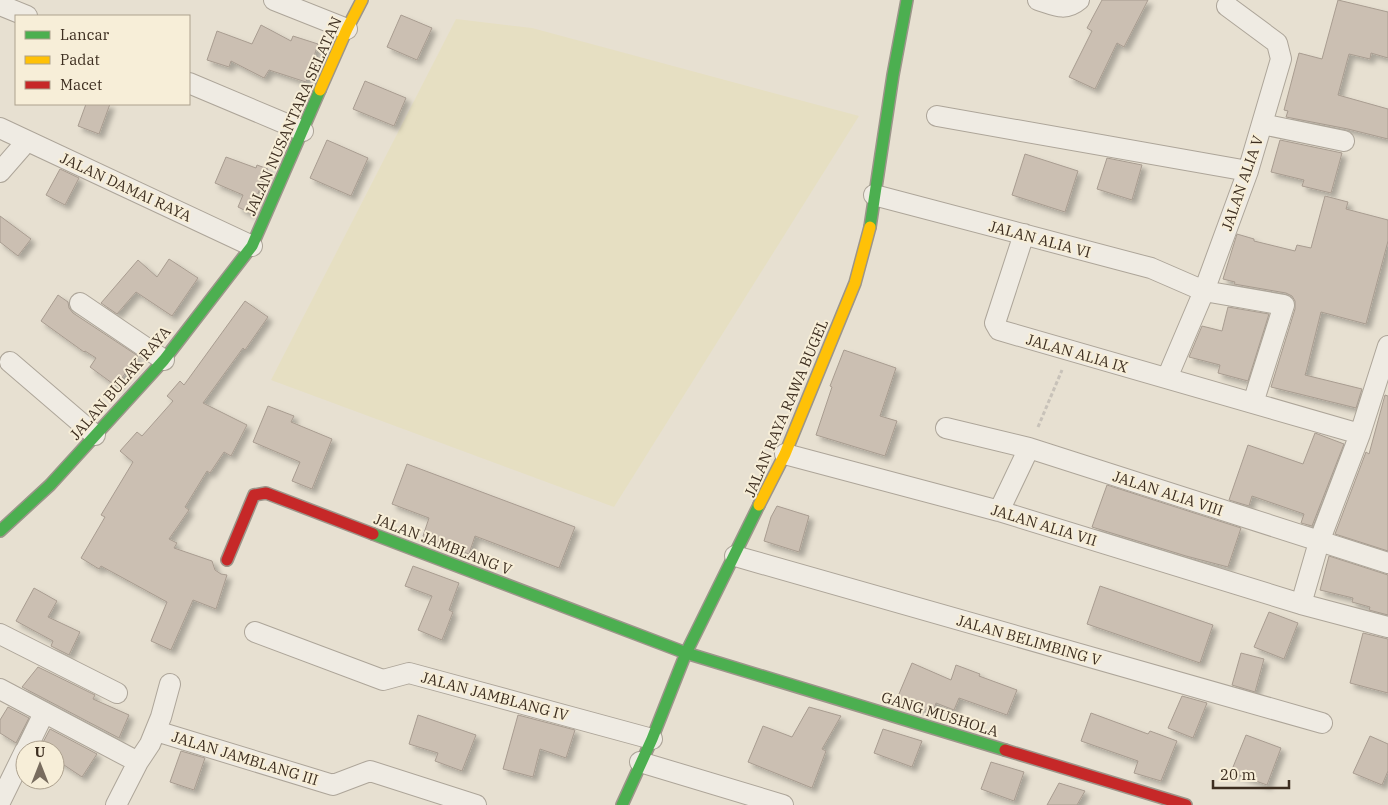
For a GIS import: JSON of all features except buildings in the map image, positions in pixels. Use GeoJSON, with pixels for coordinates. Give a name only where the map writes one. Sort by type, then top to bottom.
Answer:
{"type":"FeatureCollection","features":[{"type":"Feature","properties":{"kind":"street"},"geometry":{"type":"LineString","coordinates":[[274,0],[347,29]]}},
{"type":"Feature","properties":{"kind":"street","name":"JALAN NUSANTARA SELATAN"},"geometry":{"type":"LineString","coordinates":[[252,246],[347,29],[362,0]]}},
{"type":"Feature","properties":{"kind":"street","name":"JALAN RAYA RAWA BUGEL"},"geometry":{"type":"LineString","coordinates":[[622,805],[652,739],[686,653],[785,454],[855,283],[869,236],[906,0]]}},
{"type":"Feature","properties":{"kind":"street"},"geometry":{"type":"LineString","coordinates":[[1038,0],[1059,7],[1072,6],[1079,0]]}},
{"type":"Feature","properties":{"kind":"street","name":"JALAN ALIA V"},"geometry":{"type":"LineString","coordinates":[[1167,378],[1204,291],[1248,171],[1281,58],[1277,43],[1224,2]]}},
{"type":"Feature","properties":{"kind":"street"},"geometry":{"type":"LineString","coordinates":[[0,5],[25,15]]}},
{"type":"Feature","properties":{"kind":"street"},"geometry":{"type":"LineString","coordinates":[[190,83],[303,131]]}},
{"type":"Feature","properties":{"kind":"street"},"geometry":{"type":"LineString","coordinates":[[937,116],[1248,171]]}},
{"type":"Feature","properties":{"kind":"street"},"geometry":{"type":"LineString","coordinates":[[1262,124],[1344,141]]}},
{"type":"Feature","properties":{"kind":"street","name":"JALAN DAMAI RAYA"},"geometry":{"type":"LineString","coordinates":[[0,128],[252,246]]}},
{"type":"Feature","properties":{"kind":"street"},"geometry":{"type":"LineString","coordinates":[[0,172],[27,141]]}},
{"type":"Feature","properties":{"kind":"street","name":"JALAN ALIA VI"},"geometry":{"type":"LineString","coordinates":[[874,195],[1151,268],[1204,291]]}},
{"type":"Feature","properties":{"kind":"street","name":"JALAN ALIA IX"},"geometry":{"type":"LineString","coordinates":[[1024,234],[995,323],[999,330],[1360,434]]}},
{"type":"Feature","properties":{"kind":"street","name":"JALAN BULAK RAYA"},"geometry":{"type":"LineString","coordinates":[[0,531],[50,485],[164,360],[252,246]]}},
{"type":"Feature","properties":{"kind":"street"},"geometry":{"type":"LineString","coordinates":[[1204,291],[1284,306],[1253,403]]}},
{"type":"Feature","properties":{"kind":"street"},"geometry":{"type":"LineString","coordinates":[[80,303],[164,360]]}},
{"type":"Feature","properties":{"kind":"street"},"geometry":{"type":"LineString","coordinates":[[1301,604],[1319,542],[1360,434],[1388,346]]}},
{"type":"Feature","properties":{"kind":"street"},"geometry":{"type":"LineString","coordinates":[[10,362],[95,436]]}},
{"type":"Feature","properties":{"kind":"street","name":"JALAN ALIA VIII"},"geometry":{"type":"LineString","coordinates":[[946,428],[1029,448],[1388,563]]}},
{"type":"Feature","properties":{"kind":"street"},"geometry":{"type":"LineString","coordinates":[[999,511],[1029,448]]}},
{"type":"Feature","properties":{"kind":"street","name":"JALAN ALIA VII"},"geometry":{"type":"LineString","coordinates":[[785,454],[999,511],[1301,604],[1388,627]]}},
{"type":"Feature","properties":{"kind":"street","name":"JALAN JAMBLANG V"},"geometry":{"type":"LineString","coordinates":[[227,560],[254,495],[266,493],[686,653]]}},
{"type":"Feature","properties":{"kind":"street","name":"JALAN BELIMBING V"},"geometry":{"type":"LineString","coordinates":[[735,556],[1322,724]]}},
{"type":"Feature","properties":{"kind":"street","name":"JALAN JAMBLANG IV"},"geometry":{"type":"LineString","coordinates":[[256,632],[383,680],[409,673],[652,739]]}},
{"type":"Feature","properties":{"kind":"street"},"geometry":{"type":"LineString","coordinates":[[0,634],[118,693]]}},
{"type":"Feature","properties":{"kind":"street","name":"GANG MUSHOLA"},"geometry":{"type":"LineString","coordinates":[[686,653],[1186,805]]}},
{"type":"Feature","properties":{"kind":"street"},"geometry":{"type":"LineString","coordinates":[[116,805],[156,731],[170,684]]}},
{"type":"Feature","properties":{"kind":"street"},"geometry":{"type":"LineString","coordinates":[[0,690],[138,762]]}},
{"type":"Feature","properties":{"kind":"street"},"geometry":{"type":"LineString","coordinates":[[30,740],[44,712]]}},
{"type":"Feature","properties":{"kind":"street","name":"JALAN JAMBLANG III"},"geometry":{"type":"LineString","coordinates":[[156,731],[333,785],[370,771],[476,805]]}},
{"type":"Feature","properties":{"kind":"street"},"geometry":{"type":"LineString","coordinates":[[640,762],[783,805]]}},
{"type":"Feature","properties":{"kind":"street"},"geometry":{"type":"LineString","coordinates":[[0,802],[15,771]]}},
{"type":"Feature","properties":{"kind":"path"},"geometry":{"type":"LineString","coordinates":[[1029,448],[1070,351]]}},
{"type":"Feature","properties":{"kind":"shaded area"},"geometry":{"type":"Polygon","coordinates":[[[456,19],[532,28],[859,116],[614,507],[271,380],[456,19]]]}},
{"type":"Feature","properties":{"kind":"traffic: fast"},"geometry":{"type":"LineString","coordinates":[[870,227],[893,75],[907,0]]}},
{"type":"Feature","properties":{"kind":"traffic: fast"},"geometry":{"type":"LineString","coordinates":[[0,531],[50,485],[164,360],[252,246],[320,90]]}},
{"type":"Feature","properties":{"kind":"traffic: fast"},"geometry":{"type":"LineString","coordinates":[[622,805],[652,739],[686,653],[759,505]]}},
{"type":"Feature","properties":{"kind":"traffic: fast"},"geometry":{"type":"LineString","coordinates":[[373,534],[686,653],[1005,750]]}},
{"type":"Feature","properties":{"kind":"traffic: slow"},"geometry":{"type":"LineString","coordinates":[[320,90],[362,0]]}},
{"type":"Feature","properties":{"kind":"traffic: slow"},"geometry":{"type":"LineString","coordinates":[[759,505],[785,454],[855,283],[870,227]]}},
{"type":"Feature","properties":{"kind":"traffic: jam"},"geometry":{"type":"LineString","coordinates":[[227,560],[254,495],[266,493],[373,534]]}},
{"type":"Feature","properties":{"kind":"traffic: jam"},"geometry":{"type":"LineString","coordinates":[[1005,750],[1186,805]]}}]}
